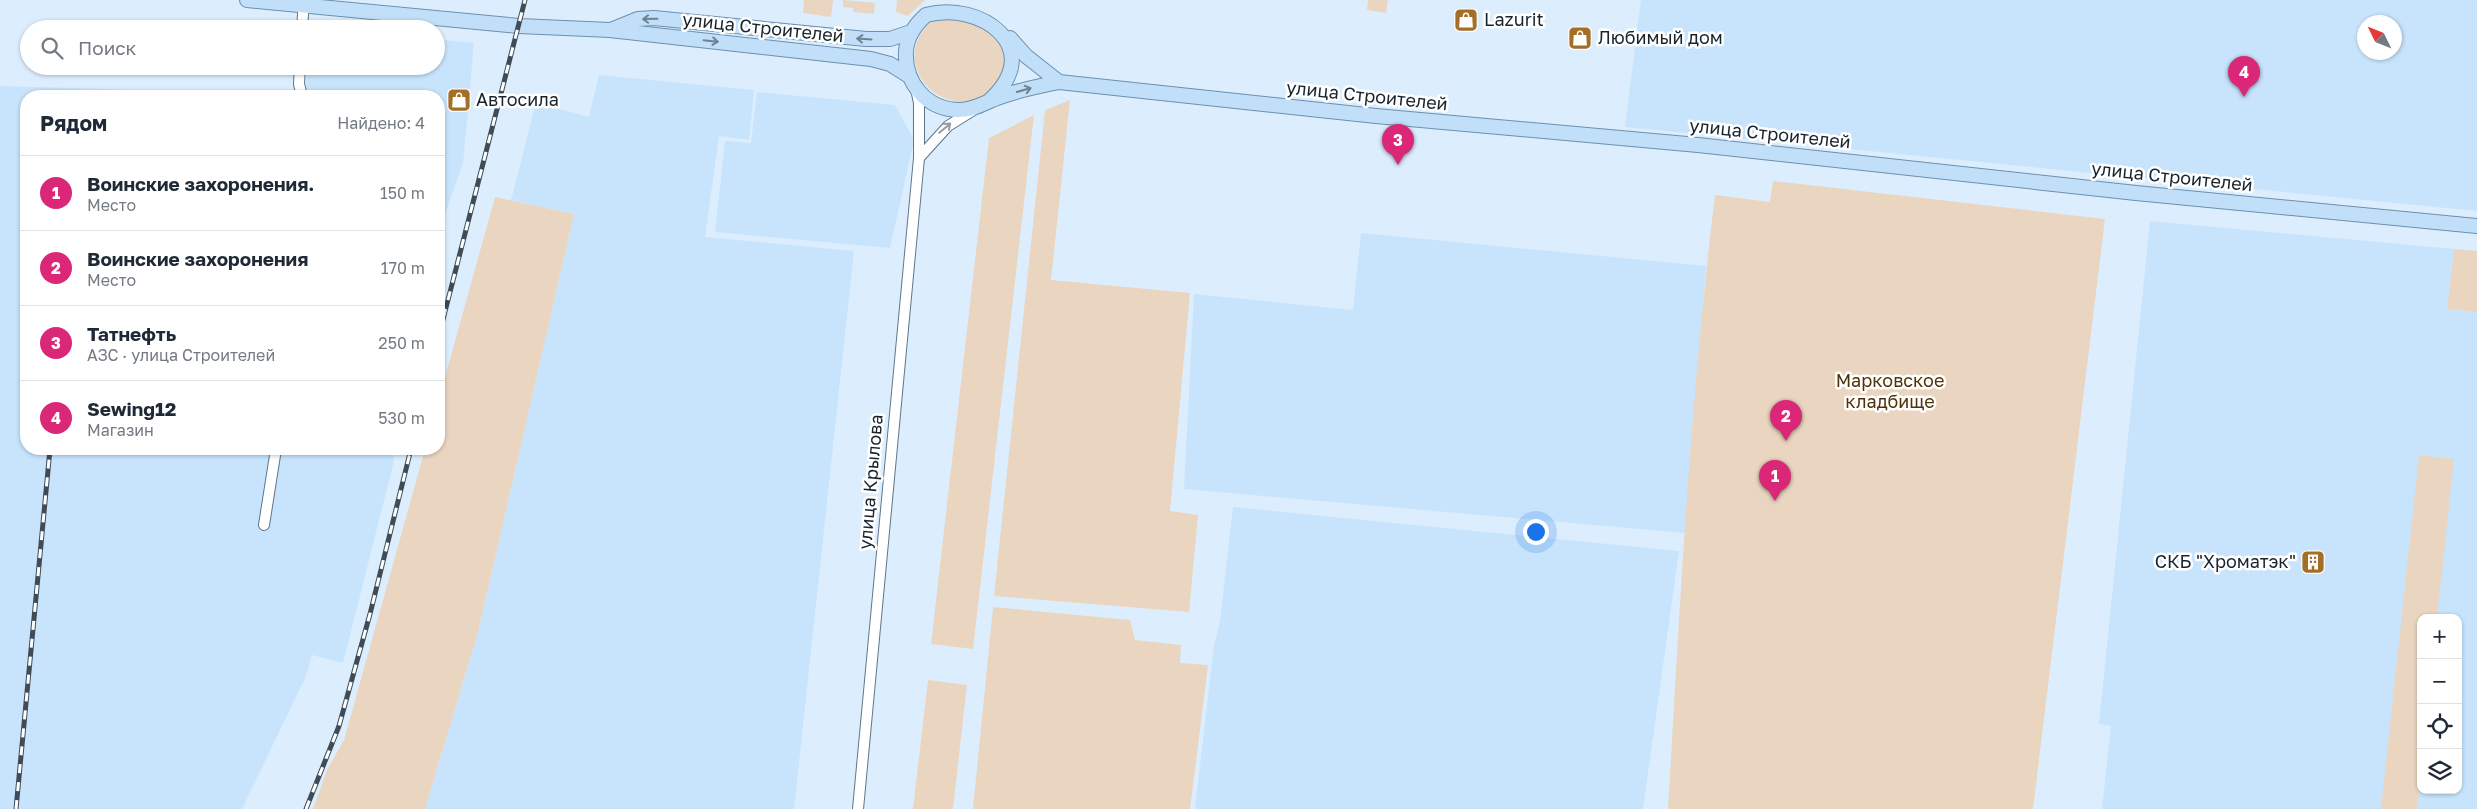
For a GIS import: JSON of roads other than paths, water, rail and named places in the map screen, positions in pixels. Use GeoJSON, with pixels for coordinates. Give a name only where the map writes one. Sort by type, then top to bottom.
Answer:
{"type":"FeatureCollection","features":[{"type":"Feature","properties":{"kind":"main road","name":"улица Строителей"},"geometry":{"type":"LineString","coordinates":[[246,0],[304,3],[519,26],[610,30],[870,59],[890,64],[909,76]]}},
{"type":"Feature","properties":{"kind":"main road"},"geometry":{"type":"LineString","coordinates":[[911,32],[921,19],[938,5],[952,3],[968,4],[984,9],[994,13],[1009,38],[1026,56],[1059,82]]}},
{"type":"Feature","properties":{"kind":"main road","name":"улица Строителей"},"geometry":{"type":"LineString","coordinates":[[610,30],[638,19],[654,18],[866,39],[890,39],[911,32]]}},
{"type":"Feature","properties":{"kind":"main road","name":"улица Строителей"},"geometry":{"type":"LineString","coordinates":[[911,32],[906,54],[909,76],[916,89],[929,101],[944,108],[962,110],[1024,89],[1059,82],[1376,116],[1809,156],[2136,194],[2477,226]]}},
{"type":"Feature","properties":{"kind":"main road"},"geometry":{"type":"LineString","coordinates":[[984,104],[1000,91],[1012,66],[1009,38]]}},
{"type":"Feature","properties":{"kind":"street"},"geometry":{"type":"LineString","coordinates":[[303,20],[304,3]]}},
{"type":"Feature","properties":{"kind":"street"},"geometry":{"type":"LineString","coordinates":[[300,75],[300,90]]}},
{"type":"Feature","properties":{"kind":"street","name":"улица Крылова"},"geometry":{"type":"LineString","coordinates":[[858,809],[919,158],[920,103],[916,89]]}},
{"type":"Feature","properties":{"kind":"street"},"geometry":{"type":"LineString","coordinates":[[919,158],[948,126],[984,104]]}},
{"type":"Feature","properties":{"kind":"street"},"geometry":{"type":"LineString","coordinates":[[264,524],[275,455]]}},
{"type":"Feature","properties":{"kind":"railway"},"geometry":{"type":"LineString","coordinates":[[445,312],[525,0]]}},
{"type":"Feature","properties":{"kind":"railway"},"geometry":{"type":"LineString","coordinates":[[16,809],[49,455]]}},
{"type":"Feature","properties":{"kind":"railway"},"geometry":{"type":"LineString","coordinates":[[306,809],[339,726],[370,614],[410,455]]}},
{"type":"Feature","properties":{"kind":"place","name":"Lazurit"},"geometry":{"type":"Point","coordinates":[1466,20]}},
{"type":"Feature","properties":{"kind":"place","name":"Любимый дом"},"geometry":{"type":"Point","coordinates":[1580,38]}},
{"type":"Feature","properties":{"kind":"place","name":"Sewing12"},"geometry":{"type":"Point","coordinates":[2244,97]}},
{"type":"Feature","properties":{"kind":"place","name":"Автосила"},"geometry":{"type":"Point","coordinates":[459,100]}},
{"type":"Feature","properties":{"kind":"place","name":"Татнефть"},"geometry":{"type":"Point","coordinates":[1398,165]}},
{"type":"Feature","properties":{"kind":"place","name":"Воинские захоронения"},"geometry":{"type":"Point","coordinates":[1786,441]}},
{"type":"Feature","properties":{"kind":"place","name":"Воинские захоронения."},"geometry":{"type":"Point","coordinates":[1775,501]}},
{"type":"Feature","properties":{"kind":"place","name":"СКБ \"Хроматэк\""},"geometry":{"type":"Point","coordinates":[2313,562]}},
{"type":"Feature","properties":{"kind":"park label","name":"Марковское кладбище"},"geometry":{"type":"Point","coordinates":[1890,391]}}]}
